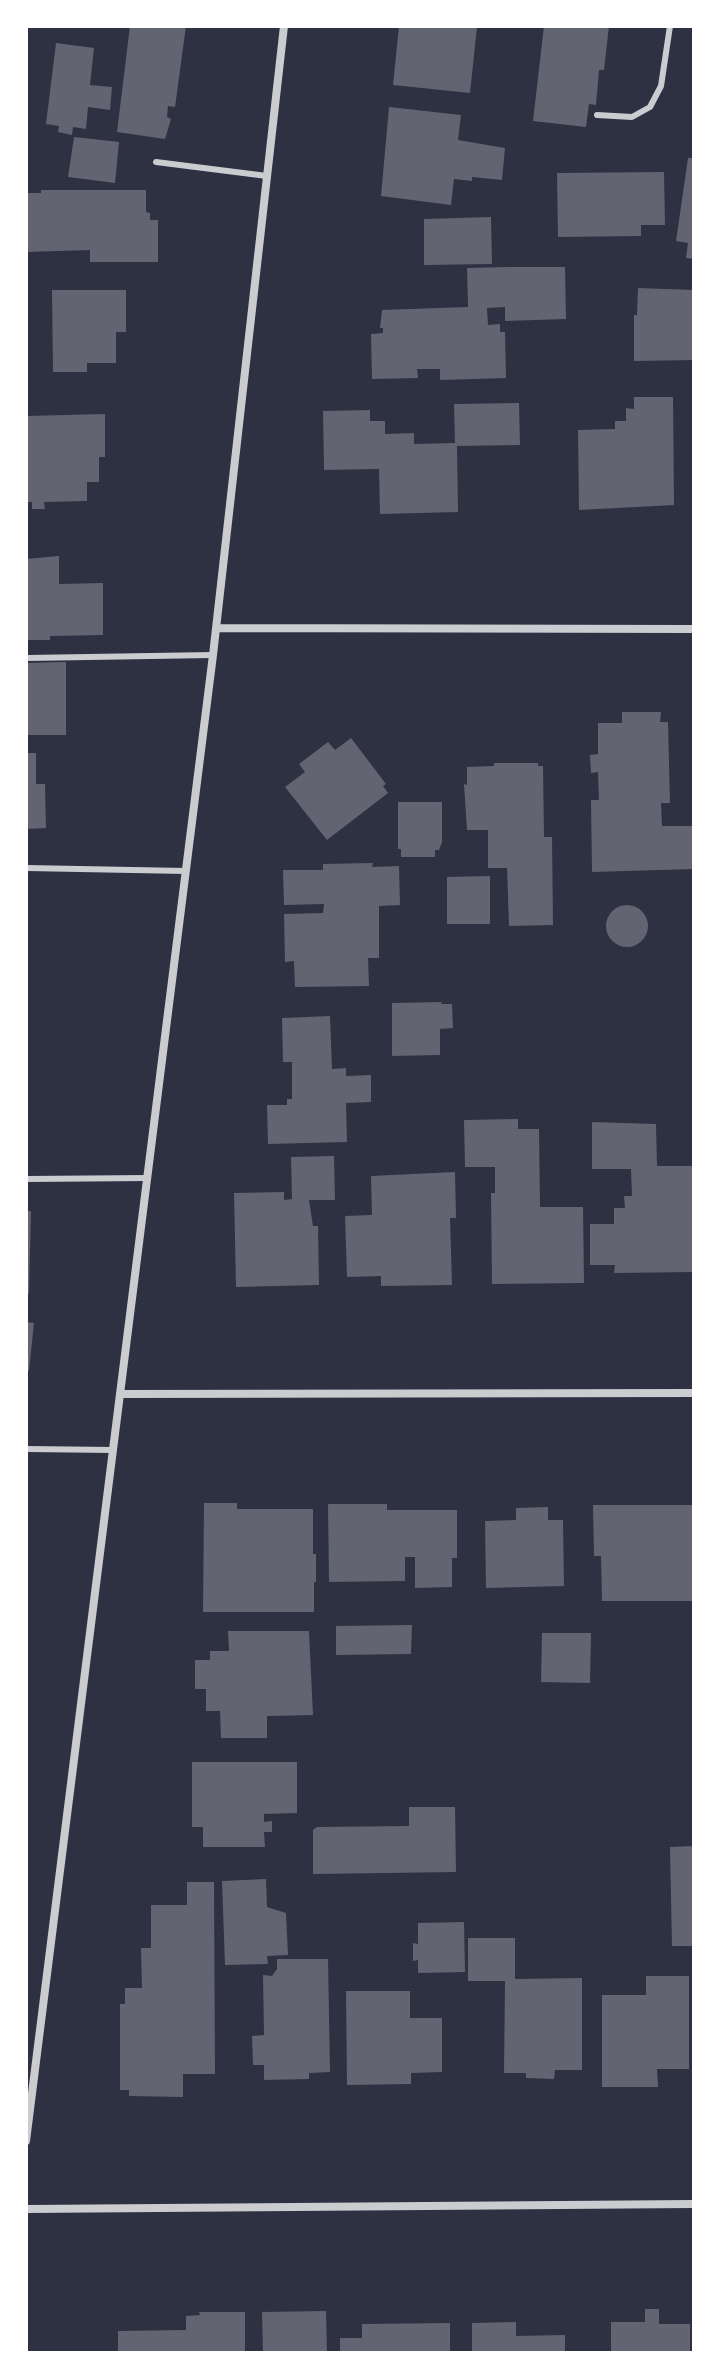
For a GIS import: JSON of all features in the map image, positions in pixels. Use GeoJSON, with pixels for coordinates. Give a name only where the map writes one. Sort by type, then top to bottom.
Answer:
{"type":"FeatureCollection","features":[{"type":"Feature","properties":{"kind":"street"},"geometry":{"type":"LineString","coordinates":[[26,2141],[213,655],[284,26]]}},
{"type":"Feature","properties":{"kind":"street"},"geometry":{"type":"LineString","coordinates":[[216,628],[694,629]]}},
{"type":"Feature","properties":{"kind":"street"},"geometry":{"type":"LineString","coordinates":[[121,1394],[694,1393]]}},
{"type":"Feature","properties":{"kind":"street"},"geometry":{"type":"LineString","coordinates":[[26,2209],[694,2204]]}},
{"type":"Feature","properties":{"kind":"lane"},"geometry":{"type":"LineString","coordinates":[[597,115],[632,117],[650,107],[661,86],[670,26]]}},
{"type":"Feature","properties":{"kind":"lane"},"geometry":{"type":"LineString","coordinates":[[156,162],[267,176]]}},
{"type":"Feature","properties":{"kind":"lane"},"geometry":{"type":"LineString","coordinates":[[26,658],[213,655]]}},
{"type":"Feature","properties":{"kind":"lane"},"geometry":{"type":"LineString","coordinates":[[26,868],[186,871]]}},
{"type":"Feature","properties":{"kind":"lane"},"geometry":{"type":"LineString","coordinates":[[26,1179],[148,1178]]}},
{"type":"Feature","properties":{"kind":"lane"},"geometry":{"type":"LineString","coordinates":[[26,1449],[113,1450]]}},
{"type":"Feature","properties":{"kind":"building"},"geometry":{"type":"Polygon","coordinates":[[[130,26],[186,26],[175,107],[168,106],[167,117],[171,119],[165,139],[117,132],[130,26]]]}},
{"type":"Feature","properties":{"kind":"building"},"geometry":{"type":"Polygon","coordinates":[[[399,26],[477,27],[470,93],[393,85],[399,26]]]}},
{"type":"Feature","properties":{"kind":"building"},"geometry":{"type":"Polygon","coordinates":[[[544,26],[609,26],[604,70],[599,70],[596,105],[589,104],[586,127],[533,121],[544,26]]]}},
{"type":"Feature","properties":{"kind":"building"},"geometry":{"type":"Polygon","coordinates":[[[56,43],[94,48],[90,85],[112,87],[110,110],[88,107],[86,129],[73,127],[72,135],[58,132],[59,126],[46,124],[56,43]]]}},
{"type":"Feature","properties":{"kind":"building"},"geometry":{"type":"Polygon","coordinates":[[[389,107],[461,115],[458,140],[505,148],[502,180],[454,179],[451,205],[381,196],[389,107]]]}},
{"type":"Feature","properties":{"kind":"building"},"geometry":{"type":"Polygon","coordinates":[[[74,137],[119,142],[115,183],[68,177],[74,137]]]}},
{"type":"Feature","properties":{"kind":"building"},"geometry":{"type":"Polygon","coordinates":[[[688,158],[694,158],[694,259],[686,258],[688,243],[676,241],[688,158]]]}},
{"type":"Feature","properties":{"kind":"building"},"geometry":{"type":"Polygon","coordinates":[[[664,172],[665,225],[641,225],[641,236],[558,237],[557,173],[664,172]]]}},
{"type":"Feature","properties":{"kind":"building"},"geometry":{"type":"Polygon","coordinates":[[[41,190],[146,190],[146,212],[150,213],[150,220],[158,220],[158,262],[90,262],[90,250],[26,252],[26,193],[41,193],[41,190]]]}},
{"type":"Feature","properties":{"kind":"building"},"geometry":{"type":"Polygon","coordinates":[[[491,217],[492,264],[424,265],[424,219],[491,217]]]}},
{"type":"Feature","properties":{"kind":"building"},"geometry":{"type":"Polygon","coordinates":[[[565,267],[566,319],[505,321],[505,307],[487,308],[488,325],[500,324],[500,332],[505,332],[506,378],[440,380],[440,369],[417,369],[418,378],[372,379],[371,334],[383,333],[383,328],[380,328],[382,310],[468,307],[467,268],[565,267]]]}},
{"type":"Feature","properties":{"kind":"building"},"geometry":{"type":"Polygon","coordinates":[[[638,288],[694,290],[694,360],[634,361],[634,315],[637,315],[638,288]]]}},
{"type":"Feature","properties":{"kind":"building"},"geometry":{"type":"Polygon","coordinates":[[[52,290],[126,290],[126,332],[116,332],[116,363],[87,363],[87,372],[53,372],[52,290]]]}},
{"type":"Feature","properties":{"kind":"building"},"geometry":{"type":"Polygon","coordinates":[[[634,397],[673,397],[674,505],[579,510],[578,430],[615,429],[615,421],[626,421],[626,408],[634,409],[634,397]]]}},
{"type":"Feature","properties":{"kind":"building"},"geometry":{"type":"Polygon","coordinates":[[[519,403],[520,445],[457,446],[458,512],[380,514],[379,469],[324,470],[323,411],[370,410],[370,421],[385,421],[385,434],[414,433],[414,444],[455,443],[454,404],[519,403]]]}},
{"type":"Feature","properties":{"kind":"building"},"geometry":{"type":"Polygon","coordinates":[[[105,414],[105,457],[99,457],[99,482],[87,482],[87,501],[44,502],[45,509],[32,509],[32,502],[26,502],[26,416],[105,414]]]}},
{"type":"Feature","properties":{"kind":"building"},"geometry":{"type":"Polygon","coordinates":[[[59,556],[59,584],[103,583],[103,635],[50,636],[50,640],[26,640],[26,559],[59,556]]]}},
{"type":"Feature","properties":{"kind":"building"},"geometry":{"type":"Polygon","coordinates":[[[66,662],[66,735],[26,735],[26,663],[66,662]]]}},
{"type":"Feature","properties":{"kind":"building"},"geometry":{"type":"Polygon","coordinates":[[[622,712],[661,712],[660,722],[668,722],[670,803],[661,803],[662,826],[693,826],[694,869],[592,872],[591,800],[599,800],[598,772],[591,773],[590,755],[598,754],[598,723],[622,723],[622,712]]]}},
{"type":"Feature","properties":{"kind":"building"},"geometry":{"type":"Polygon","coordinates":[[[351,738],[386,784],[383,786],[388,793],[327,840],[285,787],[305,772],[299,764],[328,742],[335,750],[351,738]]]}},
{"type":"Feature","properties":{"kind":"building"},"geometry":{"type":"Polygon","coordinates":[[[26,753],[36,753],[36,784],[45,784],[46,828],[26,829],[26,753]]]}},
{"type":"Feature","properties":{"kind":"building"},"geometry":{"type":"Polygon","coordinates":[[[494,763],[538,763],[538,766],[543,766],[544,837],[552,837],[553,925],[509,926],[507,868],[488,868],[488,830],[467,830],[464,784],[467,785],[467,767],[494,766],[494,763]]]}},
{"type":"Feature","properties":{"kind":"building"},"geometry":{"type":"Polygon","coordinates":[[[398,802],[442,802],[442,842],[439,850],[435,850],[435,857],[401,857],[401,849],[398,849],[398,802]]]}},
{"type":"Feature","properties":{"kind":"building"},"geometry":{"type":"Polygon","coordinates":[[[373,863],[372,867],[399,866],[400,905],[379,906],[379,958],[368,958],[369,986],[295,987],[294,961],[285,962],[284,914],[323,913],[324,904],[284,905],[283,870],[323,870],[323,864],[373,863]]]}},
{"type":"Feature","properties":{"kind":"building"},"geometry":{"type":"Polygon","coordinates":[[[490,876],[490,924],[447,924],[447,877],[490,876]]]}},
{"type":"Feature","properties":{"kind":"building"},"geometry":{"type":"Polygon","coordinates":[[[627,905],[642,911],[648,926],[642,941],[627,947],[612,941],[606,926],[612,911],[627,905]]]}},
{"type":"Feature","properties":{"kind":"building"},"geometry":{"type":"Polygon","coordinates":[[[392,1003],[452,1004],[453,1028],[440,1029],[440,1055],[392,1056],[392,1003]]]}},
{"type":"Feature","properties":{"kind":"building"},"geometry":{"type":"Polygon","coordinates":[[[330,1016],[332,1069],[346,1068],[346,1076],[371,1075],[371,1102],[346,1103],[347,1142],[268,1144],[267,1105],[287,1105],[287,1099],[292,1099],[292,1062],[283,1062],[282,1018],[330,1016]]]}},
{"type":"Feature","properties":{"kind":"building"},"geometry":{"type":"Polygon","coordinates":[[[518,1119],[518,1129],[539,1129],[540,1207],[583,1207],[584,1283],[492,1284],[491,1193],[495,1193],[495,1167],[465,1167],[464,1120],[518,1119]]]}},
{"type":"Feature","properties":{"kind":"building"},"geometry":{"type":"Polygon","coordinates":[[[592,1122],[656,1124],[657,1166],[694,1166],[694,1272],[614,1273],[615,1265],[590,1265],[590,1224],[614,1224],[614,1208],[625,1208],[624,1196],[632,1196],[631,1169],[592,1169],[592,1122]]]}},
{"type":"Feature","properties":{"kind":"building"},"geometry":{"type":"Polygon","coordinates":[[[334,1156],[335,1200],[309,1200],[313,1226],[318,1226],[319,1285],[236,1287],[234,1193],[284,1192],[284,1200],[292,1199],[291,1157],[334,1156]]]}},
{"type":"Feature","properties":{"kind":"building"},"geometry":{"type":"Polygon","coordinates":[[[455,1172],[456,1218],[450,1218],[452,1285],[381,1286],[381,1276],[347,1277],[345,1216],[372,1215],[371,1176],[455,1172]]]}},
{"type":"Feature","properties":{"kind":"building"},"geometry":{"type":"Polygon","coordinates":[[[26,1211],[31,1211],[29,1294],[26,1293],[26,1211]]]}},
{"type":"Feature","properties":{"kind":"building"},"geometry":{"type":"Polygon","coordinates":[[[26,1322],[34,1323],[29,1371],[26,1371],[26,1322]]]}},
{"type":"Feature","properties":{"kind":"building"},"geometry":{"type":"Polygon","coordinates":[[[204,1503],[237,1503],[237,1509],[313,1509],[313,1554],[316,1554],[314,1612],[203,1612],[204,1503]]]}},
{"type":"Feature","properties":{"kind":"building"},"geometry":{"type":"Polygon","coordinates":[[[328,1504],[387,1504],[387,1510],[457,1510],[457,1558],[452,1558],[452,1587],[415,1588],[415,1557],[405,1557],[405,1581],[329,1582],[328,1504]]]}},
{"type":"Feature","properties":{"kind":"building"},"geometry":{"type":"Polygon","coordinates":[[[593,1505],[693,1505],[694,1601],[602,1601],[601,1556],[594,1556],[593,1505]]]}},
{"type":"Feature","properties":{"kind":"building"},"geometry":{"type":"Polygon","coordinates":[[[548,1507],[548,1520],[563,1520],[564,1586],[486,1588],[485,1521],[516,1520],[516,1508],[548,1507]]]}},
{"type":"Feature","properties":{"kind":"building"},"geometry":{"type":"Polygon","coordinates":[[[412,1625],[411,1654],[336,1655],[336,1626],[412,1625]]]}},
{"type":"Feature","properties":{"kind":"building"},"geometry":{"type":"Polygon","coordinates":[[[228,1631],[309,1631],[313,1715],[267,1716],[267,1738],[221,1738],[220,1711],[206,1711],[206,1689],[195,1689],[195,1660],[210,1660],[210,1651],[229,1651],[228,1631]]]}},
{"type":"Feature","properties":{"kind":"building"},"geometry":{"type":"Polygon","coordinates":[[[542,1633],[591,1633],[590,1683],[541,1682],[542,1633]]]}},
{"type":"Feature","properties":{"kind":"building"},"geometry":{"type":"Polygon","coordinates":[[[192,1762],[297,1762],[297,1813],[264,1814],[264,1822],[272,1821],[272,1832],[264,1832],[265,1847],[203,1847],[203,1827],[192,1827],[192,1762]]]}},
{"type":"Feature","properties":{"kind":"building"},"geometry":{"type":"Polygon","coordinates":[[[409,1807],[455,1807],[456,1872],[313,1874],[313,1830],[317,1827],[409,1826],[409,1807]]]}},
{"type":"Feature","properties":{"kind":"building"},"geometry":{"type":"Polygon","coordinates":[[[694,1846],[694,1946],[672,1946],[670,1847],[694,1846]]]}},
{"type":"Feature","properties":{"kind":"building"},"geometry":{"type":"Polygon","coordinates":[[[266,1879],[267,1907],[286,1913],[288,1955],[267,1956],[268,1964],[225,1965],[222,1881],[266,1879]]]}},
{"type":"Feature","properties":{"kind":"building"},"geometry":{"type":"Polygon","coordinates":[[[187,1882],[214,1882],[215,2074],[183,2074],[183,2097],[129,2096],[129,2090],[120,2090],[120,2004],[125,2004],[125,1988],[142,1988],[141,1948],[151,1948],[151,1905],[187,1905],[187,1882]]]}},
{"type":"Feature","properties":{"kind":"building"},"geometry":{"type":"Polygon","coordinates":[[[464,1922],[465,1972],[418,1973],[418,1960],[413,1961],[413,1943],[418,1944],[418,1923],[464,1922]]]}},
{"type":"Feature","properties":{"kind":"building"},"geometry":{"type":"Polygon","coordinates":[[[468,1938],[515,1938],[515,1979],[582,1978],[582,2070],[555,2070],[554,2079],[526,2078],[526,2073],[504,2073],[505,1981],[468,1981],[468,1938]]]}},
{"type":"Feature","properties":{"kind":"building"},"geometry":{"type":"Polygon","coordinates":[[[277,1959],[328,1959],[330,2072],[309,2073],[309,2079],[264,2080],[264,2065],[253,2065],[252,2036],[264,2035],[263,1975],[272,1976],[277,1969],[277,1959]]]}},
{"type":"Feature","properties":{"kind":"building"},"geometry":{"type":"Polygon","coordinates":[[[646,1976],[689,1976],[689,2069],[657,2069],[658,2087],[602,2087],[602,1995],[646,1995],[646,1976]]]}},
{"type":"Feature","properties":{"kind":"building"},"geometry":{"type":"Polygon","coordinates":[[[346,1991],[410,1991],[410,2018],[442,2018],[442,2072],[411,2073],[411,2084],[347,2085],[346,1991]]]}},
{"type":"Feature","properties":{"kind":"building"},"geometry":{"type":"Polygon","coordinates":[[[645,2309],[659,2309],[659,2324],[690,2324],[690,2353],[611,2353],[611,2322],[645,2322],[645,2309]]]}},
{"type":"Feature","properties":{"kind":"building"},"geometry":{"type":"Polygon","coordinates":[[[326,2311],[327,2353],[263,2353],[262,2312],[326,2311]]]}},
{"type":"Feature","properties":{"kind":"building"},"geometry":{"type":"Polygon","coordinates":[[[199,2312],[245,2312],[245,2353],[118,2353],[118,2331],[186,2330],[186,2316],[200,2315],[199,2312]]]}},
{"type":"Feature","properties":{"kind":"building"},"geometry":{"type":"Polygon","coordinates":[[[516,2322],[516,2336],[565,2335],[565,2353],[472,2353],[472,2323],[516,2322]]]}},
{"type":"Feature","properties":{"kind":"building"},"geometry":{"type":"Polygon","coordinates":[[[450,2323],[450,2353],[340,2353],[340,2338],[362,2338],[362,2324],[450,2323]]]}}]}
